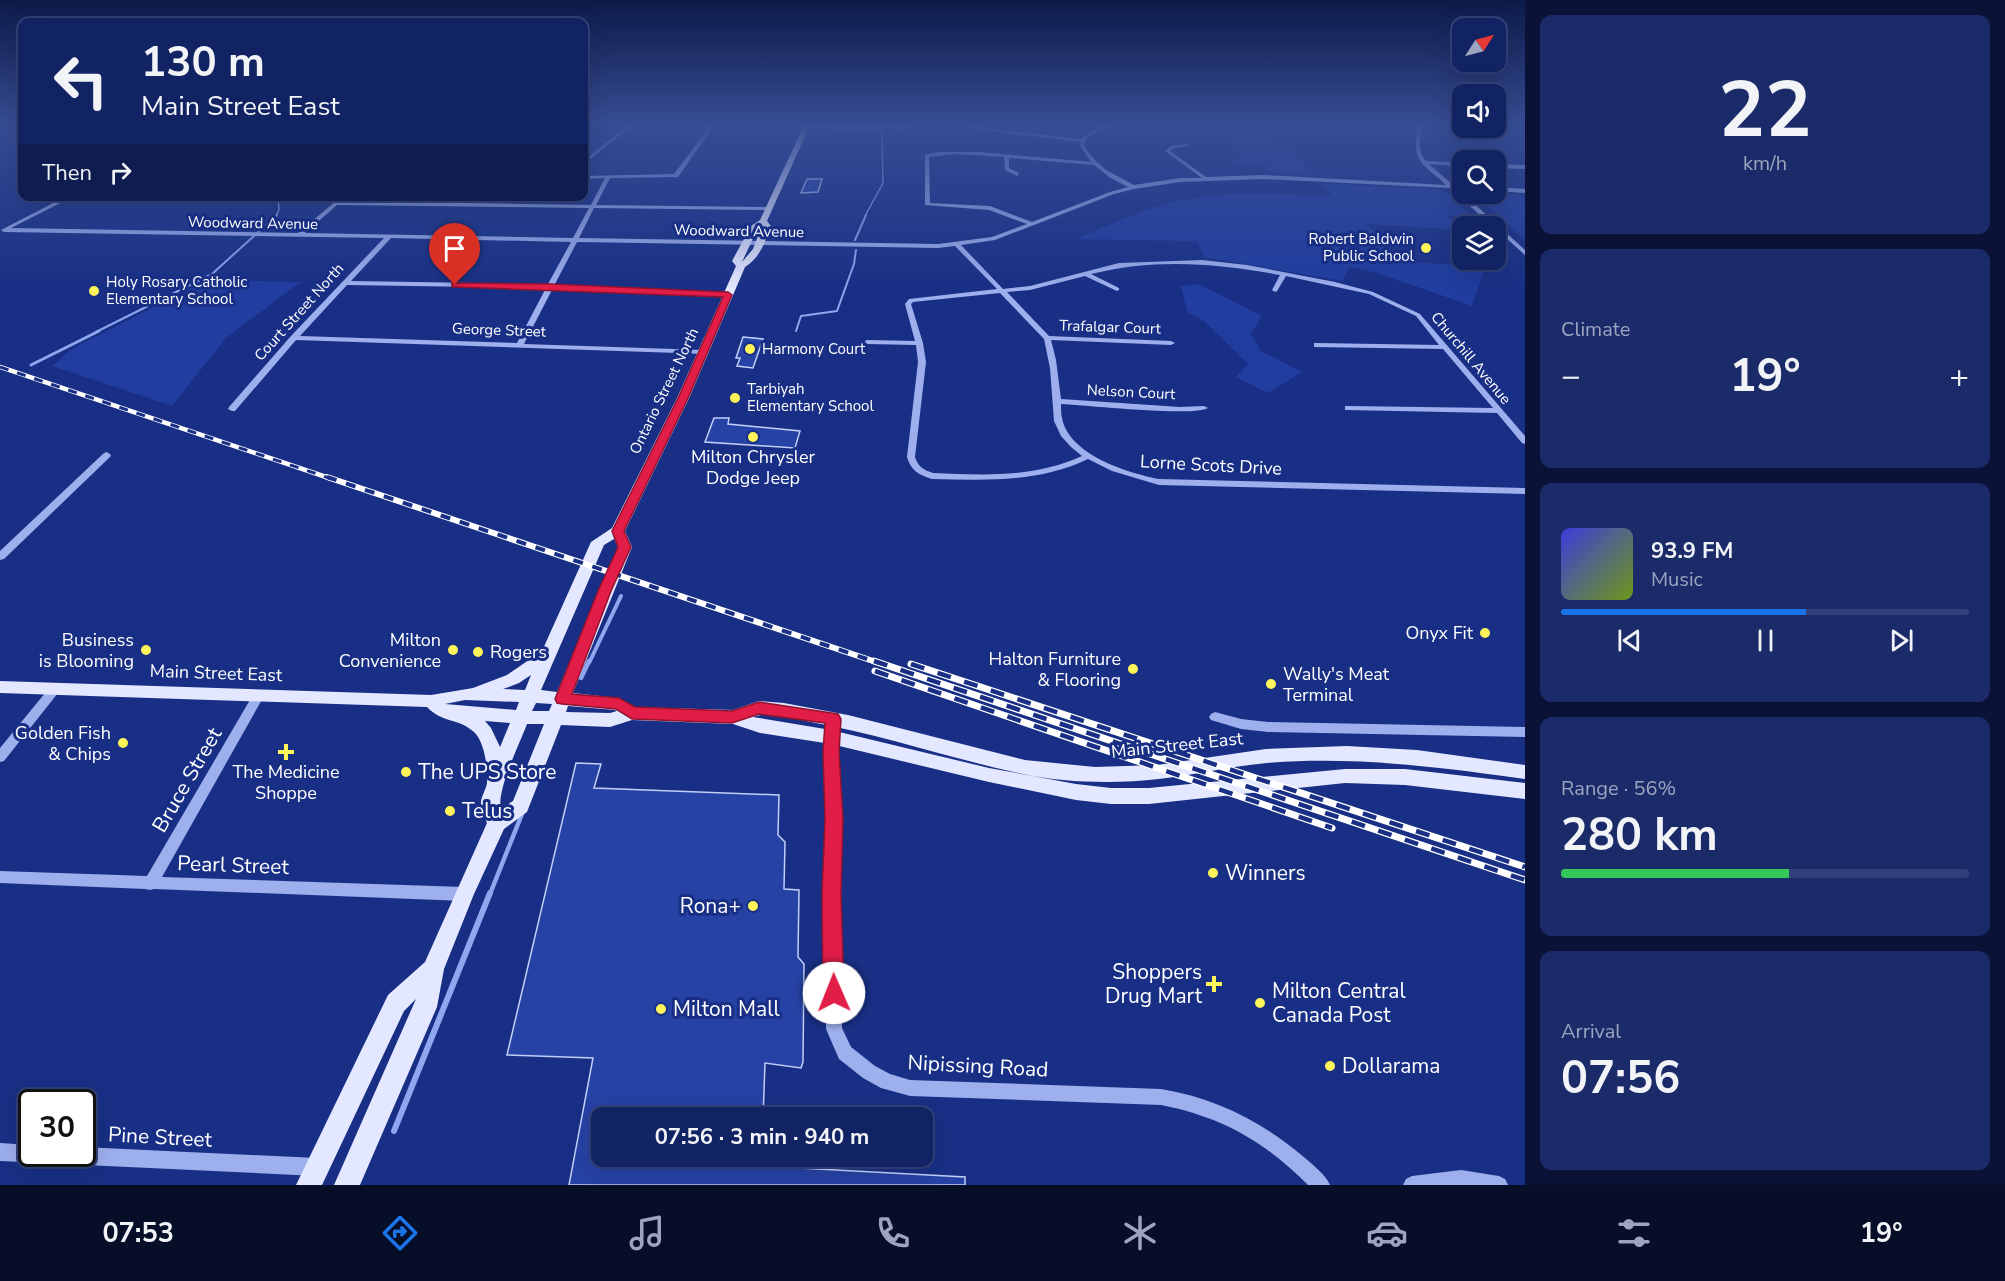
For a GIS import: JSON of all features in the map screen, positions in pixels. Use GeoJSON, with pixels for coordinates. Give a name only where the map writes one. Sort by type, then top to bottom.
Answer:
{"type":"FeatureCollection","features":[{"type":"Feature","properties":{"kind":"main road","name":"Ontario Street North"},"geometry":{"type":"LineString","coordinates":[[741,266],[736,261],[755,226],[763,221],[782,178]]}},
{"type":"Feature","properties":{"kind":"main road","name":"Ontario Street North"},"geometry":{"type":"LineString","coordinates":[[495,785],[521,717],[598,542],[618,531],[704,352],[741,266],[750,261],[760,243],[766,226],[763,221]]}},
{"type":"Feature","properties":{"kind":"main road","name":"Ontario Street North"},"geometry":{"type":"LineString","coordinates":[[498,823],[520,806],[604,591],[625,547],[618,531]]}},
{"type":"Feature","properties":{"kind":"main road"},"geometry":{"type":"LineString","coordinates":[[471,694],[513,679],[549,654]]}},
{"type":"Feature","properties":{"kind":"main road","name":"Main Street East"},"geometry":{"type":"LineString","coordinates":[[0,687],[431,701],[471,694],[531,696],[619,704],[632,713]]}},
{"type":"Feature","properties":{"kind":"main road","name":"Main Street East"},"geometry":{"type":"LineString","coordinates":[[431,701],[442,712],[521,717],[610,720],[632,713],[732,717],[760,726],[832,728],[1026,767],[1095,774],[1157,772],[1266,756],[1337,753],[1417,757],[1525,772]]}},
{"type":"Feature","properties":{"kind":"main road"},"geometry":{"type":"LineString","coordinates":[[347,1185],[426,1007],[433,969],[464,894],[498,823],[490,807],[495,785],[493,749],[487,733],[473,721],[454,713]]}},
{"type":"Feature","properties":{"kind":"main road","name":"Main Street East"},"geometry":{"type":"LineString","coordinates":[[832,728],[989,776],[1111,796],[1149,796],[1345,776],[1405,777],[1525,791]]}},
{"type":"Feature","properties":{"kind":"main road"},"geometry":{"type":"LineString","coordinates":[[313,1176],[396,1003],[433,969]]}},
{"type":"Feature","properties":{"kind":"street"},"geometry":{"type":"LineString","coordinates":[[520,344],[607,178]]}},
{"type":"Feature","properties":{"kind":"street"},"geometry":{"type":"LineString","coordinates":[[926,178],[927,204],[985,207],[1032,224]]}},
{"type":"Feature","properties":{"kind":"street"},"geometry":{"type":"LineString","coordinates":[[1112,178],[1133,187]]}},
{"type":"Feature","properties":{"kind":"street","name":"Woodward Avenue"},"geometry":{"type":"LineString","coordinates":[[2,230],[574,241],[957,245],[993,238],[1133,187],[1195,178]]}},
{"type":"Feature","properties":{"kind":"street","name":"Woodward Avenue"},"geometry":{"type":"LineString","coordinates":[[1303,178],[1452,187]]}},
{"type":"Feature","properties":{"kind":"street"},"geometry":{"type":"LineString","coordinates":[[1442,178],[1452,187]]}},
{"type":"Feature","properties":{"kind":"street"},"geometry":{"type":"LineString","coordinates":[[1506,190],[1525,191]]}},
{"type":"Feature","properties":{"kind":"street"},"geometry":{"type":"LineString","coordinates":[[2,230],[62,201]]}},
{"type":"Feature","properties":{"kind":"street"},"geometry":{"type":"LineString","coordinates":[[298,236],[333,201]]}},
{"type":"Feature","properties":{"kind":"street"},"geometry":{"type":"LineString","coordinates":[[375,201],[768,209]]}},
{"type":"Feature","properties":{"kind":"street"},"geometry":{"type":"LineString","coordinates":[[1471,204],[1525,253]]}},
{"type":"Feature","properties":{"kind":"street","name":"Court Street North"},"geometry":{"type":"LineString","coordinates":[[232,409],[388,237]]}},
{"type":"Feature","properties":{"kind":"street"},"geometry":{"type":"LineString","coordinates":[[957,245],[1047,338]]}},
{"type":"Feature","properties":{"kind":"street","name":"Churchill Avenue"},"geometry":{"type":"LineString","coordinates":[[919,343],[908,304],[911,300],[1030,288],[1119,265],[1202,262],[1284,274],[1371,293],[1418,315],[1525,441]]}},
{"type":"Feature","properties":{"kind":"street"},"geometry":{"type":"LineString","coordinates":[[1086,274],[1117,289]]}},
{"type":"Feature","properties":{"kind":"street"},"geometry":{"type":"LineString","coordinates":[[1275,290],[1284,274]]}},
{"type":"Feature","properties":{"kind":"street"},"geometry":{"type":"LineString","coordinates":[[346,283],[551,286],[728,295]]}},
{"type":"Feature","properties":{"kind":"street","name":"George Street"},"geometry":{"type":"LineString","coordinates":[[294,338],[704,352]]}},
{"type":"Feature","properties":{"kind":"street","name":"Trafalgar Court"},"geometry":{"type":"LineString","coordinates":[[1047,338],[1171,343]]}},
{"type":"Feature","properties":{"kind":"street","name":"Lorne Scots Drive"},"geometry":{"type":"LineString","coordinates":[[1047,338],[1061,428],[1077,448],[1088,456],[1132,477],[1159,482],[1525,491]]}},
{"type":"Feature","properties":{"kind":"street"},"geometry":{"type":"LineString","coordinates":[[867,342],[919,343],[922,362],[911,457],[913,466],[919,472],[932,476],[1030,475],[1057,470],[1088,456]]}},
{"type":"Feature","properties":{"kind":"street"},"geometry":{"type":"LineString","coordinates":[[1317,345],[1445,347]]}},
{"type":"Feature","properties":{"kind":"street","name":"Nelson Court"},"geometry":{"type":"LineString","coordinates":[[1057,401],[1179,409],[1204,408]]}},
{"type":"Feature","properties":{"kind":"street"},"geometry":{"type":"LineString","coordinates":[[1348,408],[1498,411]]}},
{"type":"Feature","properties":{"kind":"street"},"geometry":{"type":"LineString","coordinates":[[0,557],[107,455]]}},
{"type":"Feature","properties":{"kind":"street"},"geometry":{"type":"LineString","coordinates":[[0,757],[54,690]]}},
{"type":"Feature","properties":{"kind":"street","name":"Bruce Street"},"geometry":{"type":"LineString","coordinates":[[150,884],[258,696]]}},
{"type":"Feature","properties":{"kind":"street","name":"Main Street East"},"geometry":{"type":"LineString","coordinates":[[1215,717],[1241,724],[1268,727],[1525,732]]}},
{"type":"Feature","properties":{"kind":"street","name":"Nipissing Road"},"geometry":{"type":"LineString","coordinates":[[832,728],[834,819],[831,894],[834,1029],[844,1053],[887,1082],[910,1088],[1161,1097],[1182,1100],[1237,1120],[1281,1149],[1321,1185]]}},
{"type":"Feature","properties":{"kind":"street","name":"Pearl Street"},"geometry":{"type":"LineString","coordinates":[[0,877],[464,894]]}},
{"type":"Feature","properties":{"kind":"street","name":"Pine Street"},"geometry":{"type":"LineString","coordinates":[[0,1152],[313,1176]]}},
{"type":"Feature","properties":{"kind":"street"},"geometry":{"type":"LineString","coordinates":[[1412,1185],[1461,1179],[1499,1185]]}},
{"type":"Feature","properties":{"kind":"shaded area"},"geometry":{"type":"Polygon","coordinates":[[[1324,184],[1444,190],[1452,197],[1452,204],[1460,204],[1473,216],[1447,216],[1452,221],[1452,229],[1367,224],[1402,262],[1452,264],[1452,270],[1484,270],[1472,306],[1374,272],[1350,267],[1342,281],[1205,257],[1197,241],[1075,239],[1145,211],[1189,199],[1243,194],[1333,196],[1324,184]]]}},
{"type":"Feature","properties":{"kind":"shaded area"},"geometry":{"type":"Polygon","coordinates":[[[1506,194],[1516,194],[1525,198],[1525,239],[1506,223],[1506,216],[1498,216],[1485,204],[1506,204],[1506,194]]]}},
{"type":"Feature","properties":{"kind":"shaded area"},"geometry":{"type":"Polygon","coordinates":[[[207,280],[301,282],[226,338],[172,406],[52,366],[73,348],[207,280]]]}},
{"type":"Feature","properties":{"kind":"shaded area"},"geometry":{"type":"Polygon","coordinates":[[[1199,284],[1262,316],[1251,334],[1261,351],[1302,372],[1268,393],[1236,377],[1248,364],[1204,321],[1187,312],[1181,286],[1199,284]]]}},
{"type":"Feature","properties":{"kind":"building"},"geometry":{"type":"Polygon","coordinates":[[[807,179],[822,179],[818,192],[801,193],[807,179]]]}},
{"type":"Feature","properties":{"kind":"building","name":"Harmony Court"},"geometry":{"type":"Polygon","coordinates":[[[743,337],[763,339],[753,368],[737,366],[740,358],[736,358],[743,337]]]}},
{"type":"Feature","properties":{"kind":"building","name":"Milton Chrysler Dodge Jeep"},"geometry":{"type":"Polygon","coordinates":[[[714,418],[729,418],[728,424],[800,431],[795,448],[705,442],[714,418]]]}},
{"type":"Feature","properties":{"kind":"building","name":"Milton Mall"},"geometry":{"type":"Polygon","coordinates":[[[576,763],[601,764],[594,788],[779,795],[778,835],[785,842],[784,889],[799,890],[798,957],[804,964],[803,1062],[801,1068],[765,1063],[763,1107],[591,1107],[591,1167],[780,1167],[965,1177],[965,1185],[569,1185],[593,1058],[507,1055],[576,763]]]}},
{"type":"Feature","properties":{"kind":"waterway"},"geometry":{"type":"LineString","coordinates":[[865,216],[883,183],[883,178]]}},
{"type":"Feature","properties":{"kind":"waterway"},"geometry":{"type":"LineString","coordinates":[[276,216],[279,210],[278,201]]}},
{"type":"Feature","properties":{"kind":"waterway"},"geometry":{"type":"LineString","coordinates":[[855,240],[866,215]]}},
{"type":"Feature","properties":{"kind":"waterway"},"geometry":{"type":"LineString","coordinates":[[96,332],[212,274],[276,216]]}},
{"type":"Feature","properties":{"kind":"waterway"},"geometry":{"type":"LineString","coordinates":[[796,331],[801,316],[837,311],[854,264],[856,250]]}},
{"type":"Feature","properties":{"kind":"waterway"},"geometry":{"type":"LineString","coordinates":[[31,365],[99,331]]}},
{"type":"Feature","properties":{"kind":"waterway"},"geometry":{"type":"LineString","coordinates":[[589,663],[621,596]]}},
{"type":"Feature","properties":{"kind":"waterway"},"geometry":{"type":"LineString","coordinates":[[581,678],[589,661]]}},
{"type":"Feature","properties":{"kind":"waterway"},"geometry":{"type":"LineString","coordinates":[[490,894],[522,814]]}},
{"type":"Feature","properties":{"kind":"waterway"},"geometry":{"type":"LineString","coordinates":[[394,1131],[490,893]]}},
{"type":"Feature","properties":{"kind":"railway"},"geometry":{"type":"LineString","coordinates":[[0,367],[332,479]]}},
{"type":"Feature","properties":{"kind":"railway"},"geometry":{"type":"LineString","coordinates":[[327,477],[879,663]]}},
{"type":"Feature","properties":{"kind":"railway"},"geometry":{"type":"LineString","coordinates":[[874,661],[1525,880]]}},
{"type":"Feature","properties":{"kind":"railway"},"geometry":{"type":"LineString","coordinates":[[911,664],[1525,867]]}},
{"type":"Feature","properties":{"kind":"railway"},"geometry":{"type":"LineString","coordinates":[[875,671],[1332,828]]}},
{"type":"Feature","properties":{"kind":"place","name":"Robert Baldwin Public School"},"geometry":{"type":"Point","coordinates":[1426,248]}},
{"type":"Feature","properties":{"kind":"place","name":"Holy Rosary Catholic Elementary School"},"geometry":{"type":"Point","coordinates":[94,291]}},
{"type":"Feature","properties":{"kind":"place","name":"Harmony Court"},"geometry":{"type":"Point","coordinates":[750,349]}},
{"type":"Feature","properties":{"kind":"place","name":"Tarbiyah Elementary School"},"geometry":{"type":"Point","coordinates":[735,398]}},
{"type":"Feature","properties":{"kind":"place","name":"Milton Chrysler Dodge Jeep"},"geometry":{"type":"Point","coordinates":[753,437]}},
{"type":"Feature","properties":{"kind":"place","name":"Onyx Fit"},"geometry":{"type":"Point","coordinates":[1485,633]}},
{"type":"Feature","properties":{"kind":"place","name":"Business is Blooming"},"geometry":{"type":"Point","coordinates":[146,650]}},
{"type":"Feature","properties":{"kind":"place","name":"Milton Convenience"},"geometry":{"type":"Point","coordinates":[453,650]}},
{"type":"Feature","properties":{"kind":"place","name":"Rogers"},"geometry":{"type":"Point","coordinates":[478,652]}},
{"type":"Feature","properties":{"kind":"place","name":"Halton Furniture & Flooring"},"geometry":{"type":"Point","coordinates":[1133,669]}},
{"type":"Feature","properties":{"kind":"place","name":"Wally's Meat Terminal"},"geometry":{"type":"Point","coordinates":[1271,684]}},
{"type":"Feature","properties":{"kind":"place","name":"Golden Fish & Chips"},"geometry":{"type":"Point","coordinates":[123,743]}},
{"type":"Feature","properties":{"kind":"place","name":"The Medicine Shoppe"},"geometry":{"type":"Point","coordinates":[286,752]}},
{"type":"Feature","properties":{"kind":"place","name":"The UPS Store"},"geometry":{"type":"Point","coordinates":[406,772]}},
{"type":"Feature","properties":{"kind":"place","name":"Telus"},"geometry":{"type":"Point","coordinates":[450,811]}},
{"type":"Feature","properties":{"kind":"place","name":"Winners"},"geometry":{"type":"Point","coordinates":[1213,873]}},
{"type":"Feature","properties":{"kind":"place","name":"Rona+"},"geometry":{"type":"Point","coordinates":[753,906]}},
{"type":"Feature","properties":{"kind":"place","name":"Shoppers Drug Mart"},"geometry":{"type":"Point","coordinates":[1214,984]}},
{"type":"Feature","properties":{"kind":"place","name":"Milton Central Canada Post"},"geometry":{"type":"Point","coordinates":[1260,1003]}},
{"type":"Feature","properties":{"kind":"place","name":"Milton Mall"},"geometry":{"type":"Point","coordinates":[661,1009]}},
{"type":"Feature","properties":{"kind":"place","name":"Dollarama"},"geometry":{"type":"Point","coordinates":[1330,1066]}},
{"type":"Feature","properties":{"kind":"route"},"geometry":{"type":"LineString","coordinates":[[455,285],[551,286],[728,295],[684,396],[618,531],[625,547],[604,591],[562,699],[619,704],[632,713],[732,717],[759,708],[833,719],[831,752],[834,819],[831,894],[834,993]]}}]}
